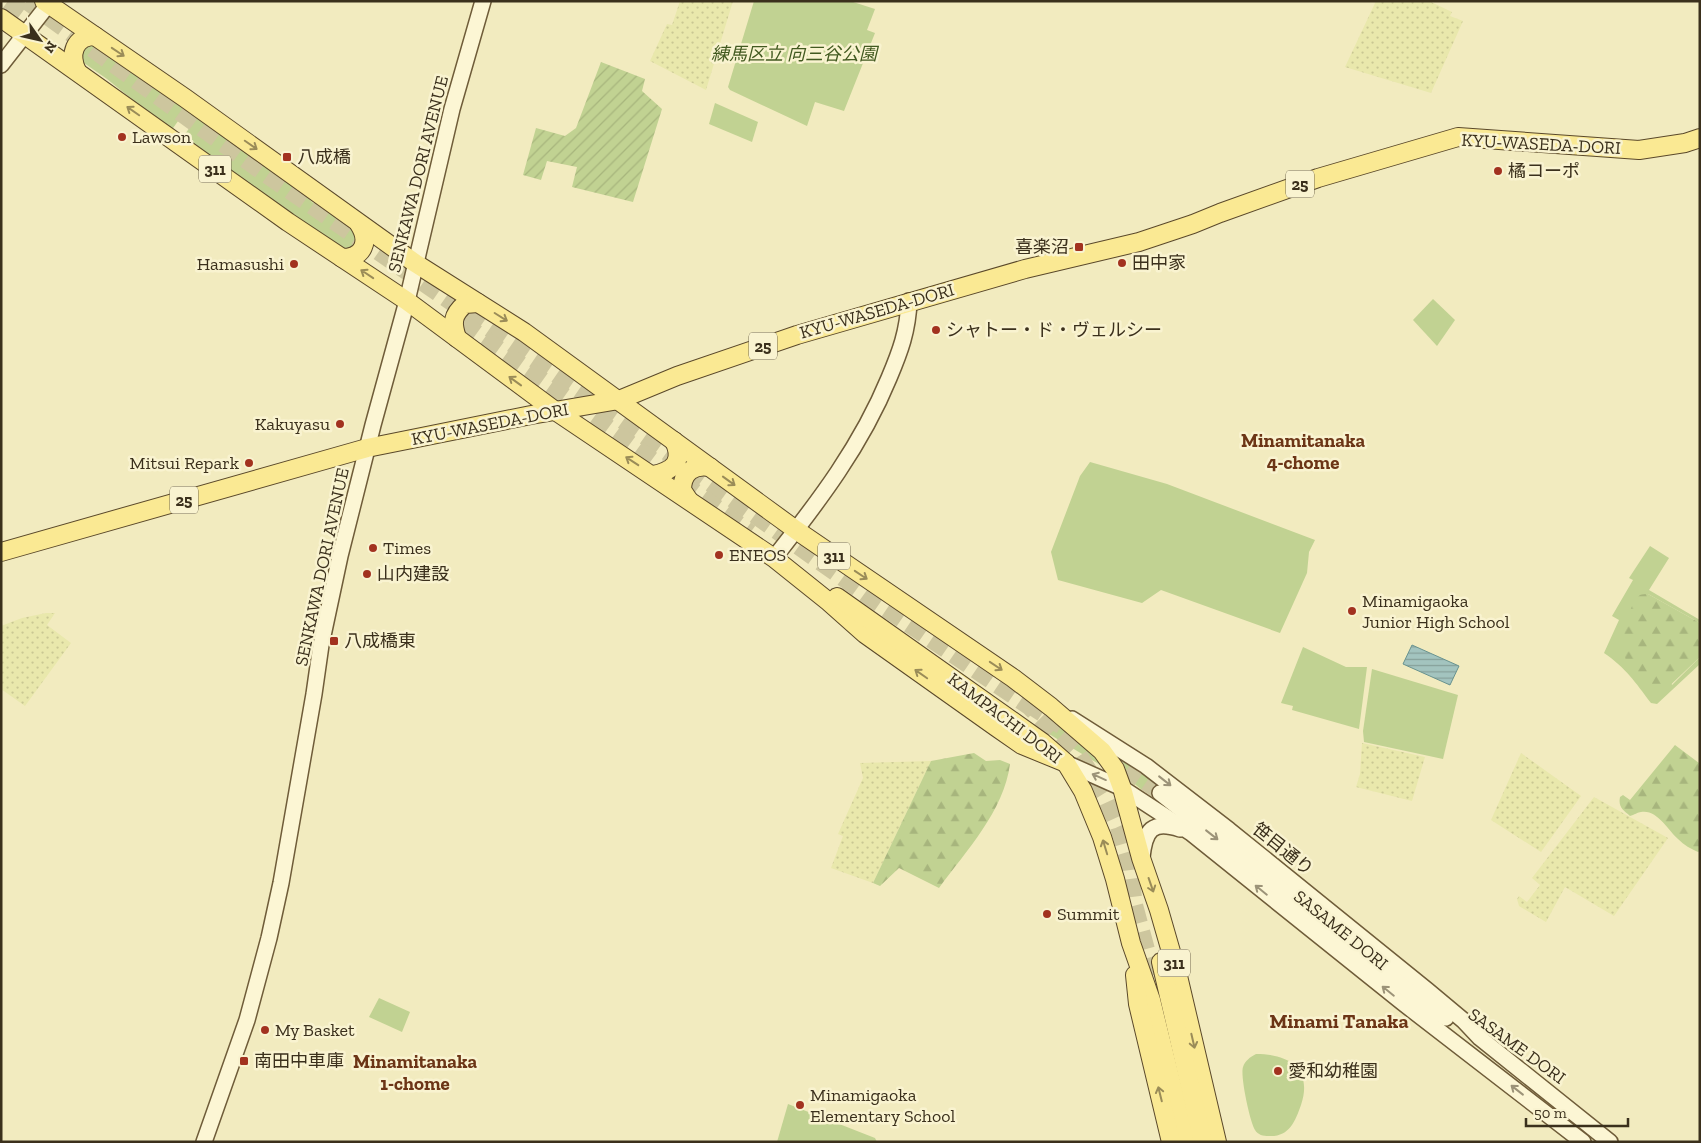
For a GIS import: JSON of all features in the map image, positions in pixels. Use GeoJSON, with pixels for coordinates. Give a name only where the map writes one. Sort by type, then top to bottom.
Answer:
{"type":"FeatureCollection","features":[{"type":"Feature","properties":{"kind":"main road","name":"SENKAWA DORI AVENUE"},"geometry":{"type":"LineString","coordinates":[[204,1142],[247,1020],[269,938],[284,864],[321,645],[340,556],[407,301],[452,109],[483,1]]}},
{"type":"Feature","properties":{"kind":"main road","name":"311"},"geometry":{"type":"LineString","coordinates":[[48,2],[359,224],[415,263],[524,332],[796,530],[1013,678],[1051,707],[1102,751],[1115,769],[1122,788],[1141,858],[1160,910],[1178,976],[1217,1142]]}},
{"type":"Feature","properties":{"kind":"main road"},"geometry":{"type":"LineString","coordinates":[[1,65],[48,2]]}},
{"type":"Feature","properties":{"kind":"main road","name":"311"},"geometry":{"type":"LineString","coordinates":[[1,18],[288,222],[407,301],[554,410],[774,558],[865,634],[996,727],[1022,745],[1066,762]]}},
{"type":"Feature","properties":{"kind":"main road"},"geometry":{"type":"LineString","coordinates":[[77,71],[72,61],[76,46],[84,38],[95,36]]}},
{"type":"Feature","properties":{"kind":"main road","name":"KYU-WASEDA-DORI"},"geometry":{"type":"LineString","coordinates":[[1,552],[367,448],[554,410],[619,400],[677,376],[779,341],[909,301],[1025,269],[1139,242],[1318,178],[1458,137],[1639,150],[1685,143],[1700,138]]}},
{"type":"Feature","properties":{"kind":"main road"},"geometry":{"type":"LineString","coordinates":[[342,258],[356,255],[361,250],[365,238],[359,224]]}},
{"type":"Feature","properties":{"kind":"main road"},"geometry":{"type":"LineString","coordinates":[[774,558],[834,479],[859,442],[902,347],[909,322],[909,301]]}},
{"type":"Feature","properties":{"kind":"main road"},"geometry":{"type":"LineString","coordinates":[[457,338],[453,326],[459,310],[465,304],[478,303]]}},
{"type":"Feature","properties":{"kind":"main road"},"geometry":{"type":"LineString","coordinates":[[652,475],[663,473],[674,466],[678,457],[678,450],[674,441]]}},
{"type":"Feature","properties":{"kind":"main road"},"geometry":{"type":"LineString","coordinates":[[688,499],[682,490],[684,476],[695,468],[702,466],[710,467]]}},
{"type":"Feature","properties":{"kind":"main road","name":"KAMPACHI DORI"},"geometry":{"type":"LineString","coordinates":[[815,581],[1042,742],[1066,762],[1083,791],[1102,837],[1132,945],[1151,1000],[1186,1142]]}},
{"type":"Feature","properties":{"kind":"main road","name":"笹目通り"},"geometry":{"type":"LineString","coordinates":[[1051,707],[1085,726],[1146,766],[1427,990],[1464,1021],[1480,1038]]}},
{"type":"Feature","properties":{"kind":"main road","name":"SASAME DORI"},"geometry":{"type":"LineString","coordinates":[[1066,762],[1122,788],[1191,832],[1403,1003],[1582,1142]]}},
{"type":"Feature","properties":{"kind":"main road","name":"SASAME DORI"},"geometry":{"type":"LineString","coordinates":[[1160,793],[1423,1002],[1459,1027],[1480,1038],[1610,1142]]}},
{"type":"Feature","properties":{"kind":"main road"},"geometry":{"type":"LineString","coordinates":[[1141,858],[1144,839],[1153,829],[1160,825],[1167,825],[1191,832]]}},
{"type":"Feature","properties":{"kind":"main road"},"geometry":{"type":"LineString","coordinates":[[1132,945],[1138,1004],[1171,1142]]}},
{"type":"Feature","properties":{"kind":"main road","name":"311"},"geometry":{"type":"LineString","coordinates":[[1161,962],[1203,1142]]}},
{"type":"Feature","properties":{"kind":"shaded area"},"geometry":{"type":"Polygon","coordinates":[[[680,1],[733,1],[706,90],[650,61],[667,24],[672,25],[680,1]]]}},
{"type":"Feature","properties":{"kind":"shaded area"},"geometry":{"type":"Polygon","coordinates":[[[1376,1],[1429,1],[1452,12],[1450,16],[1463,21],[1431,93],[1345,67],[1376,1]]]}},
{"type":"Feature","properties":{"kind":"shaded area"},"geometry":{"type":"Polygon","coordinates":[[[55,613],[47,625],[71,643],[25,706],[1,689],[1,626],[22,618],[55,613]]]}},
{"type":"Feature","properties":{"kind":"shaded area"},"geometry":{"type":"Polygon","coordinates":[[[1362,743],[1425,757],[1412,801],[1356,787],[1360,774],[1362,743]]]}},
{"type":"Feature","properties":{"kind":"shaded area"},"geometry":{"type":"Polygon","coordinates":[[[1521,753],[1581,796],[1541,852],[1491,820],[1521,753]]]}},
{"type":"Feature","properties":{"kind":"shaded area"},"geometry":{"type":"Polygon","coordinates":[[[931,761],[873,883],[831,868],[843,836],[838,834],[863,778],[860,763],[931,761]]]}},
{"type":"Feature","properties":{"kind":"shaded area"},"geometry":{"type":"Polygon","coordinates":[[[1594,797],[1668,838],[1614,916],[1565,887],[1546,922],[1519,906],[1517,899],[1519,896],[1527,902],[1540,885],[1532,878],[1594,797]]]}},
{"type":"Feature","properties":{"kind":"green space","name":"練馬区立 向三谷公園"},"geometry":{"type":"Polygon","coordinates":[[[754,1],[850,1],[875,9],[867,30],[875,33],[844,111],[815,102],[807,126],[730,90],[728,87],[754,1]]]}},
{"type":"Feature","properties":{"kind":"green space"},"geometry":{"type":"Polygon","coordinates":[[[90,43],[188,107],[171,131],[107,79],[84,63],[82,52],[90,43]]]}},
{"type":"Feature","properties":{"kind":"green space"},"geometry":{"type":"Polygon","coordinates":[[[601,62],[645,79],[642,91],[662,109],[633,202],[572,187],[577,167],[547,161],[541,180],[523,175],[536,128],[565,136],[576,128],[601,62]]]}},
{"type":"Feature","properties":{"kind":"green space"},"geometry":{"type":"Polygon","coordinates":[[[715,103],[758,122],[752,142],[709,124],[715,103]]]}},
{"type":"Feature","properties":{"kind":"green space"},"geometry":{"type":"Polygon","coordinates":[[[199,114],[291,179],[312,202],[356,231],[357,241],[351,250],[340,250],[181,140],[199,114]]]}},
{"type":"Feature","properties":{"kind":"green space"},"geometry":{"type":"Polygon","coordinates":[[[1433,299],[1455,320],[1437,346],[1413,320],[1433,299]]]}},
{"type":"Feature","properties":{"kind":"green space"},"geometry":{"type":"Polygon","coordinates":[[[1090,462],[1167,484],[1315,540],[1309,552],[1307,573],[1280,633],[1161,590],[1142,603],[1058,580],[1051,552],[1080,476],[1090,462]]]}},
{"type":"Feature","properties":{"kind":"green space"},"geometry":{"type":"Polygon","coordinates":[[[1650,546],[1669,558],[1649,590],[1700,620],[1700,623],[1648,594],[1672,685],[1700,657],[1700,664],[1657,704],[1651,703],[1624,670],[1604,653],[1619,620],[1612,616],[1633,580],[1629,578],[1650,546]]]}},
{"type":"Feature","properties":{"kind":"green space"},"geometry":{"type":"Polygon","coordinates":[[[1643,594],[1648,594],[1700,623],[1700,657],[1661,694],[1646,689],[1640,684],[1630,670],[1624,654],[1624,634],[1630,611],[1636,598],[1643,594]]]}},
{"type":"Feature","properties":{"kind":"green space"},"geometry":{"type":"Polygon","coordinates":[[[1303,647],[1346,667],[1367,667],[1359,729],[1292,710],[1293,706],[1281,703],[1303,647]]]}},
{"type":"Feature","properties":{"kind":"green space"},"geometry":{"type":"Polygon","coordinates":[[[1372,669],[1458,695],[1443,759],[1364,742],[1363,731],[1372,669]]]}},
{"type":"Feature","properties":{"kind":"green space"},"geometry":{"type":"Polygon","coordinates":[[[1053,719],[1091,749],[1102,766],[1044,731],[1053,719]]]}},
{"type":"Feature","properties":{"kind":"green space"},"geometry":{"type":"Polygon","coordinates":[[[1675,745],[1700,762],[1700,851],[1698,852],[1680,841],[1662,821],[1652,814],[1641,812],[1630,816],[1620,806],[1620,797],[1623,795],[1630,800],[1675,745]]]}},
{"type":"Feature","properties":{"kind":"green space"},"geometry":{"type":"Polygon","coordinates":[[[974,753],[986,761],[1000,760],[1010,764],[1006,781],[1000,798],[982,830],[939,888],[899,868],[880,886],[873,883],[931,761],[974,753]]]}},
{"type":"Feature","properties":{"kind":"green space"},"geometry":{"type":"Polygon","coordinates":[[[1121,758],[1152,775],[1142,790],[1131,781],[1121,758]]]}},
{"type":"Feature","properties":{"kind":"green space"},"geometry":{"type":"Polygon","coordinates":[[[379,998],[410,1012],[402,1032],[369,1017],[379,998]]]}},
{"type":"Feature","properties":{"kind":"green space"},"geometry":{"type":"Polygon","coordinates":[[[1256,1054],[1279,1057],[1288,1061],[1301,1073],[1304,1082],[1301,1105],[1294,1123],[1282,1134],[1276,1136],[1265,1136],[1258,1133],[1255,1130],[1248,1109],[1242,1072],[1248,1059],[1256,1054]]]}},
{"type":"Feature","properties":{"kind":"green space"},"geometry":{"type":"Polygon","coordinates":[[[788,1104],[875,1138],[877,1142],[777,1142],[788,1104]]]}},
{"type":"Feature","properties":{"kind":"water"},"geometry":{"type":"Polygon","coordinates":[[[1412,645],[1459,666],[1450,685],[1403,664],[1412,645]]]}},
{"type":"Feature","properties":{"kind":"tunnel"},"geometry":{"type":"LineString","coordinates":[[8,1],[35,21]]}},
{"type":"Feature","properties":{"kind":"tunnel"},"geometry":{"type":"LineString","coordinates":[[27,1],[256,167],[617,416],[877,602],[1029,706],[1079,756],[1107,801],[1119,827],[1128,858],[1134,905],[1174,1054]]}},
{"type":"Feature","properties":{"kind":"tunnel"},"geometry":{"type":"LineString","coordinates":[[462,323],[750,533]]}},
{"type":"Feature","properties":{"kind":"tunnel"},"geometry":{"type":"LineString","coordinates":[[1029,706],[1078,738]]}},
{"type":"Feature","properties":{"kind":"tunnel"},"geometry":{"type":"LineString","coordinates":[[1107,758],[1160,793]]}},
{"type":"Feature","properties":{"kind":"place","name":"Lawson"},"geometry":{"type":"Point","coordinates":[122,137]}},
{"type":"Feature","properties":{"kind":"place","name":"八成橋"},"geometry":{"type":"Point","coordinates":[287,157]}},
{"type":"Feature","properties":{"kind":"place","name":"橘コーポ"},"geometry":{"type":"Point","coordinates":[1498,171]}},
{"type":"Feature","properties":{"kind":"place","name":"喜楽沼"},"geometry":{"type":"Point","coordinates":[1079,247]}},
{"type":"Feature","properties":{"kind":"place","name":"田中家"},"geometry":{"type":"Point","coordinates":[1122,263]}},
{"type":"Feature","properties":{"kind":"place","name":"Hamasushi"},"geometry":{"type":"Point","coordinates":[294,264]}},
{"type":"Feature","properties":{"kind":"place","name":"シャトー・ド・ヴェルシー"},"geometry":{"type":"Point","coordinates":[936,330]}},
{"type":"Feature","properties":{"kind":"place","name":"Kakuyasu"},"geometry":{"type":"Point","coordinates":[340,424]}},
{"type":"Feature","properties":{"kind":"place","name":"Mitsui Repark"},"geometry":{"type":"Point","coordinates":[249,463]}},
{"type":"Feature","properties":{"kind":"place","name":"Times"},"geometry":{"type":"Point","coordinates":[373,548]}},
{"type":"Feature","properties":{"kind":"place","name":"ENEOS"},"geometry":{"type":"Point","coordinates":[719,555]}},
{"type":"Feature","properties":{"kind":"place","name":"山内建設"},"geometry":{"type":"Point","coordinates":[367,574]}},
{"type":"Feature","properties":{"kind":"place","name":"Minamigaoka Junior High School"},"geometry":{"type":"Point","coordinates":[1352,611]}},
{"type":"Feature","properties":{"kind":"place","name":"八成橋東"},"geometry":{"type":"Point","coordinates":[334,641]}},
{"type":"Feature","properties":{"kind":"place","name":"Summit"},"geometry":{"type":"Point","coordinates":[1047,914]}},
{"type":"Feature","properties":{"kind":"place","name":"My Basket"},"geometry":{"type":"Point","coordinates":[265,1030]}},
{"type":"Feature","properties":{"kind":"place","name":"南田中車庫"},"geometry":{"type":"Point","coordinates":[244,1061]}},
{"type":"Feature","properties":{"kind":"place","name":"愛和幼稚園"},"geometry":{"type":"Point","coordinates":[1278,1071]}},
{"type":"Feature","properties":{"kind":"place","name":"Minamigaoka Elementary School"},"geometry":{"type":"Point","coordinates":[800,1105]}},
{"type":"Feature","properties":{"kind":"district","name":"Minamitanaka 4-chome"},"geometry":{"type":"Point","coordinates":[1303,451]}},
{"type":"Feature","properties":{"kind":"district","name":"Minami Tanaka"},"geometry":{"type":"Point","coordinates":[1339,1021]}},
{"type":"Feature","properties":{"kind":"district","name":"Minamitanaka 1-chome"},"geometry":{"type":"Point","coordinates":[415,1072]}}]}
